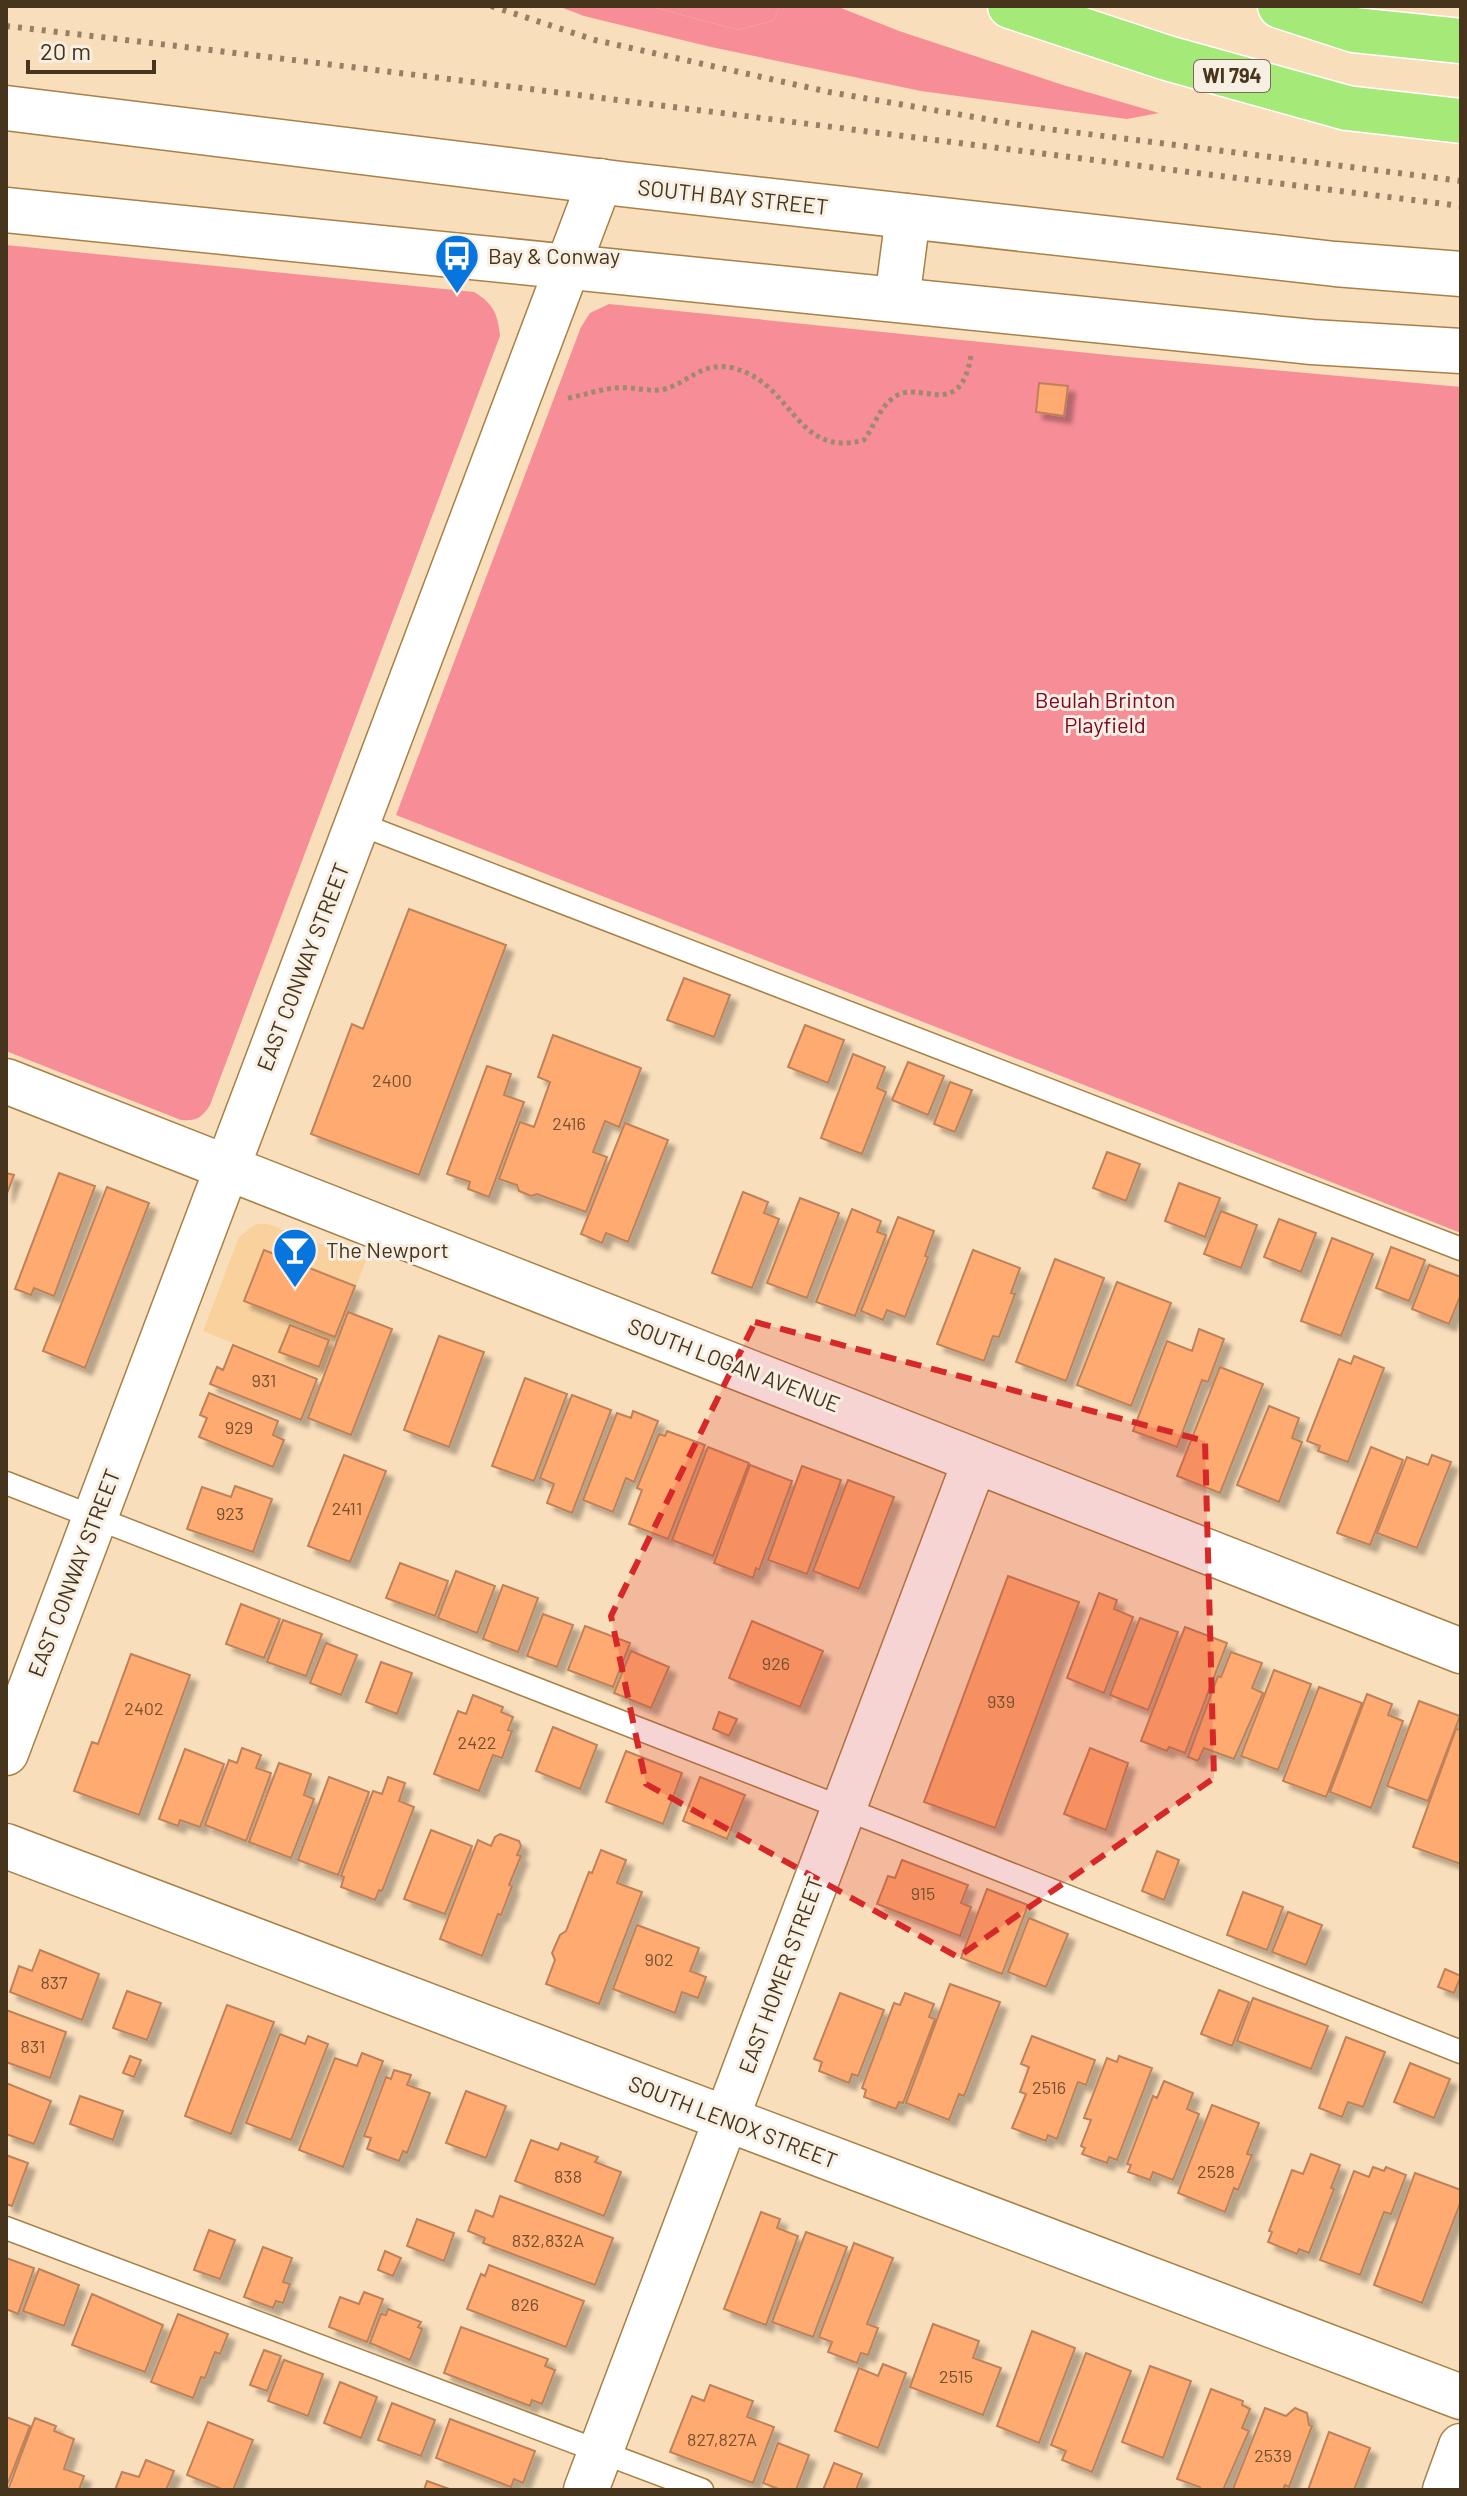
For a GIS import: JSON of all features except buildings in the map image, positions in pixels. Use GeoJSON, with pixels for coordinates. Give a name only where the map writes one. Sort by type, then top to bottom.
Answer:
{"type":"FeatureCollection","features":[{"type":"Feature","properties":{"kind":"highway","name":"WI 794"},"geometry":{"type":"LineString","coordinates":[[1010,6],[1167,58],[1347,108],[1461,121]]}},
{"type":"Feature","properties":{"kind":"highway"},"geometry":{"type":"LineString","coordinates":[[1280,6],[1354,30],[1461,41]]}},
{"type":"Feature","properties":{"kind":"street","name":"SOUTH BAY STREET"},"geometry":{"type":"LineString","coordinates":[[6,108],[600,181],[1335,264],[1461,274]]}},
{"type":"Feature","properties":{"kind":"street","name":"EAST CONWAY STREET"},"geometry":{"type":"LineString","coordinates":[[6,1753],[600,181]]}},
{"type":"Feature","properties":{"kind":"street"},"geometry":{"type":"LineString","coordinates":[[6,210],[1312,342],[1461,351]]}},
{"type":"Feature","properties":{"kind":"street"},"geometry":{"type":"LineString","coordinates":[[897,300],[908,216]]}},
{"type":"Feature","properties":{"kind":"street","name":"SOUTH LOGAN AVENUE"},"geometry":{"type":"LineString","coordinates":[[6,1081],[1461,1651]]}},
{"type":"Feature","properties":{"kind":"street","name":"EAST HOMER STREET"},"geometry":{"type":"LineString","coordinates":[[593,2471],[975,1461]]}},
{"type":"Feature","properties":{"kind":"street","name":"SOUTH LENOX STREET"},"geometry":{"type":"LineString","coordinates":[[6,1846],[1461,2397]]}},
{"type":"Feature","properties":{"kind":"street"},"geometry":{"type":"LineString","coordinates":[[1445,2490],[1461,2446]]}},
{"type":"Feature","properties":{"kind":"lane"},"geometry":{"type":"LineString","coordinates":[[357,823],[1461,1249]]}},
{"type":"Feature","properties":{"kind":"lane"},"geometry":{"type":"LineString","coordinates":[[6,1483],[1461,2052]]}},
{"type":"Feature","properties":{"kind":"lane"},"geometry":{"type":"LineString","coordinates":[[6,2228],[593,2471],[702,2490]]}},
{"type":"Feature","properties":{"kind":"path"},"geometry":{"type":"LineString","coordinates":[[568,398],[616,388],[660,391],[709,367],[722,366],[760,379],[774,389],[807,430],[820,438],[834,443],[852,443],[864,440],[882,409],[893,397],[902,393],[945,395],[954,390],[969,368],[971,356]]}},
{"type":"Feature","properties":{"kind":"highlighted area"},"geometry":{"type":"Polygon","coordinates":[[[755,1322],[1205,1441],[1214,1778],[958,1957],[646,1784],[611,1616],[755,1322]]]}},
{"type":"Feature","properties":{"kind":"shaded area"},"geometry":{"type":"Polygon","coordinates":[[[649,6],[780,6],[773,21],[738,30],[649,6]]]}},
{"type":"Feature","properties":{"kind":"shaded area"},"geometry":{"type":"Polygon","coordinates":[[[256,1224],[268,1224],[366,1261],[320,1378],[203,1331],[239,1237],[256,1224]]]}},
{"type":"Feature","properties":{"kind":"green space"},"geometry":{"type":"Polygon","coordinates":[[[558,6],[649,6],[738,30],[773,21],[780,6],[836,6],[899,31],[1159,113],[1127,119],[921,91],[711,47],[584,16],[558,6]]]}},
{"type":"Feature","properties":{"kind":"green space"},"geometry":{"type":"Polygon","coordinates":[[[6,245],[474,292],[486,300],[498,321],[500,336],[210,1105],[195,1119],[181,1120],[6,1051],[6,245]]]}},
{"type":"Feature","properties":{"kind":"green space","name":"Beulah Brinton Playfield"},"geometry":{"type":"Polygon","coordinates":[[[609,304],[1118,356],[1461,387],[1461,1233],[396,815],[581,327],[590,313],[609,304]]]}},
{"type":"Feature","properties":{"kind":"railway"},"geometry":{"type":"LineString","coordinates":[[491,6],[595,40],[829,92],[1032,127],[1461,181]]}},
{"type":"Feature","properties":{"kind":"railway"},"geometry":{"type":"LineString","coordinates":[[6,26],[1461,206]]}},
{"type":"Feature","properties":{"kind":"place","name":"Bay & Conway"},"geometry":{"type":"Point","coordinates":[457,295]}},
{"type":"Feature","properties":{"kind":"place","name":"The Newport"},"geometry":{"type":"Point","coordinates":[295,1289]}}]}
